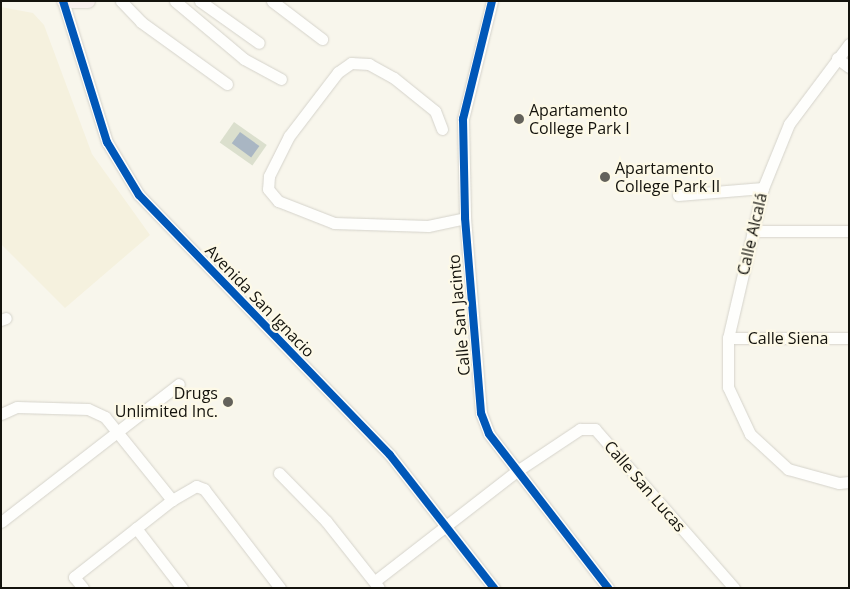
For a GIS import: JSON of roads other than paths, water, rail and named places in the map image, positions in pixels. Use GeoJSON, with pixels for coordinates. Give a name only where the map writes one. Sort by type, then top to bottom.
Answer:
{"type":"FeatureCollection","features":[{"type":"Feature","properties":{"kind":"main road"},"geometry":{"type":"LineString","coordinates":[[63,1],[88,1]]}},
{"type":"Feature","properties":{"kind":"street","name":"Avenida San Ignacio"},"geometry":{"type":"LineString","coordinates":[[63,1],[108,142],[139,195],[390,455],[494,588]]}},
{"type":"Feature","properties":{"kind":"street"},"geometry":{"type":"LineString","coordinates":[[121,1],[141,22],[227,84]]}},
{"type":"Feature","properties":{"kind":"street"},"geometry":{"type":"LineString","coordinates":[[175,1],[244,59],[281,79]]}},
{"type":"Feature","properties":{"kind":"street"},"geometry":{"type":"LineString","coordinates":[[200,1],[259,43]]}},
{"type":"Feature","properties":{"kind":"street"},"geometry":{"type":"LineString","coordinates":[[272,1],[322,39]]}},
{"type":"Feature","properties":{"kind":"street","name":"Calle San Jacinto"},"geometry":{"type":"LineString","coordinates":[[492,1],[463,119],[465,218],[481,413],[489,434],[608,588]]}},
{"type":"Feature","properties":{"kind":"street","name":"Calle Alcalá"},"geometry":{"type":"LineString","coordinates":[[849,44],[789,124],[763,188],[728,338],[728,387],[750,434],[788,469],[839,483],[849,482]]}},
{"type":"Feature","properties":{"kind":"street"},"geometry":{"type":"LineString","coordinates":[[837,58],[849,68]]}},
{"type":"Feature","properties":{"kind":"street"},"geometry":{"type":"LineString","coordinates":[[442,129],[435,111],[394,78],[369,64],[351,63],[338,72],[289,136],[269,176],[268,189],[278,200],[334,223],[428,226],[465,218]]}},
{"type":"Feature","properties":{"kind":"street"},"geometry":{"type":"LineString","coordinates":[[678,195],[763,188]]}},
{"type":"Feature","properties":{"kind":"street"},"geometry":{"type":"LineString","coordinates":[[752,231],[849,231]]}},
{"type":"Feature","properties":{"kind":"street","name":"Calle Siena"},"geometry":{"type":"LineString","coordinates":[[728,338],[849,338]]}},
{"type":"Feature","properties":{"kind":"street"},"geometry":{"type":"LineString","coordinates":[[1,522],[180,384]]}},
{"type":"Feature","properties":{"kind":"street"},"geometry":{"type":"LineString","coordinates":[[1,414],[17,407],[88,408],[105,417],[172,500]]}},
{"type":"Feature","properties":{"kind":"street","name":"Calle San Lucas"},"geometry":{"type":"LineString","coordinates":[[377,585],[446,526],[517,471],[580,429],[595,429],[734,588]]}},
{"type":"Feature","properties":{"kind":"street"},"geometry":{"type":"LineString","coordinates":[[279,473],[326,521],[377,585]]}},
{"type":"Feature","properties":{"kind":"street"},"geometry":{"type":"LineString","coordinates":[[83,588],[74,576],[172,500],[196,486],[209,495],[280,588]]}},
{"type":"Feature","properties":{"kind":"street"},"geometry":{"type":"LineString","coordinates":[[136,528],[182,588]]}},
{"type":"Feature","properties":{"kind":"water"},"geometry":{"type":"Polygon","coordinates":[[[240,132],[259,146],[251,157],[232,143],[240,132]]]}},
{"type":"Feature","properties":{"kind":"place","name":"Apartamento College Park I"},"geometry":{"type":"Point","coordinates":[519,119]}},
{"type":"Feature","properties":{"kind":"place","name":"Apartamento College Park II"},"geometry":{"type":"Point","coordinates":[605,177]}},
{"type":"Feature","properties":{"kind":"place","name":"Drugs Unlimited Inc."},"geometry":{"type":"Point","coordinates":[228,402]}}]}
